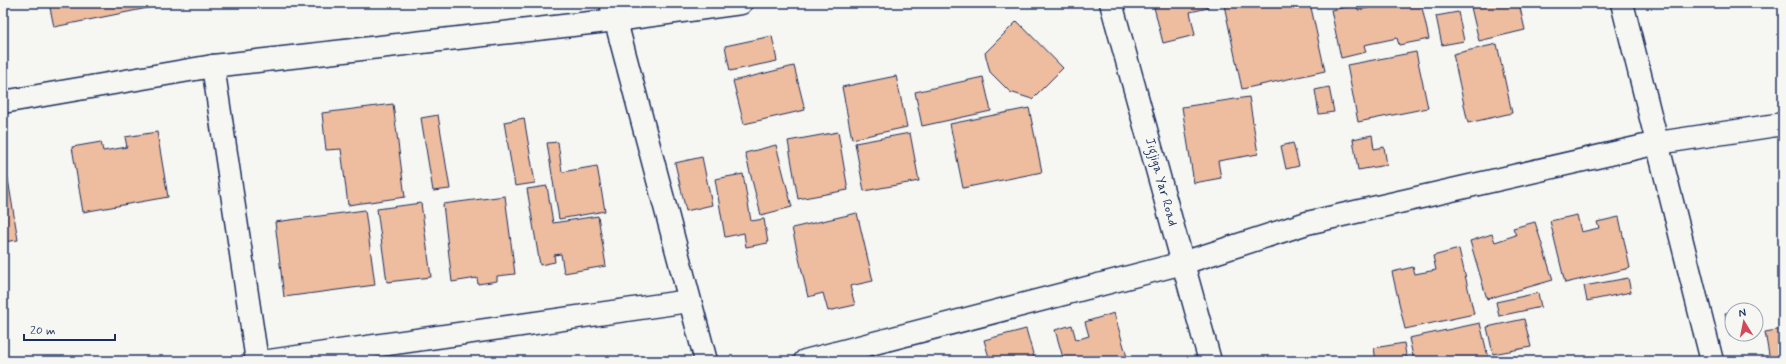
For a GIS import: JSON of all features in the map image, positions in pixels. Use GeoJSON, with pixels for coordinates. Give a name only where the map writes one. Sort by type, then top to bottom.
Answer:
{"type":"FeatureCollection","features":[{"type":"Feature","properties":{"kind":"street"},"geometry":{"type":"LineString","coordinates":[[3,102],[213,66],[613,12],[741,3]]}},
{"type":"Feature","properties":{"kind":"street","name":"Jigjiga Yar Road"},"geometry":{"type":"LineString","coordinates":[[1111,3],[1210,361]]}},
{"type":"Feature","properties":{"kind":"street"},"geometry":{"type":"LineString","coordinates":[[1622,3],[1712,361]]}},
{"type":"Feature","properties":{"kind":"street"},"geometry":{"type":"LineString","coordinates":[[613,12],[706,361]]}},
{"type":"Feature","properties":{"kind":"street"},"geometry":{"type":"LineString","coordinates":[[213,66],[257,361]]}},
{"type":"Feature","properties":{"kind":"street"},"geometry":{"type":"LineString","coordinates":[[805,361],[1183,263],[1307,223],[1658,143],[1783,124]]}},
{"type":"Feature","properties":{"kind":"street"},"geometry":{"type":"LineString","coordinates":[[269,361],[689,301]]}},
{"type":"Feature","properties":{"kind":"building"},"geometry":{"type":"Polygon","coordinates":[[[49,3],[172,3],[54,27],[49,3]]]}},
{"type":"Feature","properties":{"kind":"building"},"geometry":{"type":"Polygon","coordinates":[[[1153,3],[1207,3],[1208,8],[1190,12],[1195,35],[1163,43],[1153,3]]]}},
{"type":"Feature","properties":{"kind":"building"},"geometry":{"type":"Polygon","coordinates":[[[1232,3],[1310,3],[1325,71],[1242,89],[1224,5],[1232,3]]]}},
{"type":"Feature","properties":{"kind":"building"},"geometry":{"type":"Polygon","coordinates":[[[1392,3],[1421,3],[1429,39],[1399,45],[1397,38],[1364,45],[1366,52],[1341,58],[1331,10],[1357,5],[1358,10],[1392,3]]]}},
{"type":"Feature","properties":{"kind":"building"},"geometry":{"type":"Polygon","coordinates":[[[1470,3],[1519,3],[1525,30],[1479,41],[1470,3]]]}},
{"type":"Feature","properties":{"kind":"building"},"geometry":{"type":"Polygon","coordinates":[[[1458,12],[1464,41],[1442,45],[1436,16],[1458,12]]]}},
{"type":"Feature","properties":{"kind":"building"},"geometry":{"type":"Polygon","coordinates":[[[1017,21],[1063,68],[1032,99],[1010,92],[990,72],[985,53],[1017,21]]]}},
{"type":"Feature","properties":{"kind":"building"},"geometry":{"type":"Polygon","coordinates":[[[772,36],[777,61],[730,71],[725,46],[772,36]]]}},
{"type":"Feature","properties":{"kind":"building"},"geometry":{"type":"Polygon","coordinates":[[[1497,44],[1512,113],[1468,123],[1453,54],[1497,44]]]}},
{"type":"Feature","properties":{"kind":"building"},"geometry":{"type":"Polygon","coordinates":[[[1416,52],[1428,108],[1358,122],[1347,65],[1416,52]]]}},
{"type":"Feature","properties":{"kind":"building"},"geometry":{"type":"Polygon","coordinates":[[[794,66],[805,110],[744,124],[733,81],[794,66]]]}},
{"type":"Feature","properties":{"kind":"building"},"geometry":{"type":"Polygon","coordinates":[[[896,76],[907,127],[852,139],[842,87],[896,76]]]}},
{"type":"Feature","properties":{"kind":"building"},"geometry":{"type":"Polygon","coordinates":[[[983,77],[991,111],[922,126],[915,92],[983,77]]]}},
{"type":"Feature","properties":{"kind":"building"},"geometry":{"type":"Polygon","coordinates":[[[1329,87],[1334,112],[1319,114],[1315,90],[1329,87]]]}},
{"type":"Feature","properties":{"kind":"building"},"geometry":{"type":"Polygon","coordinates":[[[1249,97],[1258,154],[1218,161],[1221,178],[1194,183],[1182,107],[1249,97]]]}},
{"type":"Feature","properties":{"kind":"building"},"geometry":{"type":"Polygon","coordinates":[[[393,104],[405,197],[348,205],[341,149],[326,150],[322,113],[393,104]]]}},
{"type":"Feature","properties":{"kind":"building"},"geometry":{"type":"Polygon","coordinates":[[[1029,108],[1042,172],[963,188],[950,124],[1029,108]]]}},
{"type":"Feature","properties":{"kind":"building"},"geometry":{"type":"Polygon","coordinates":[[[438,115],[450,189],[433,191],[421,118],[438,115]]]}},
{"type":"Feature","properties":{"kind":"building"},"geometry":{"type":"Polygon","coordinates":[[[524,118],[535,183],[515,186],[504,122],[524,118]]]}},
{"type":"Feature","properties":{"kind":"building"},"geometry":{"type":"Polygon","coordinates":[[[157,132],[168,197],[83,212],[72,147],[101,142],[103,151],[127,147],[125,137],[157,132]]]}},
{"type":"Feature","properties":{"kind":"building"},"geometry":{"type":"Polygon","coordinates":[[[838,132],[848,190],[798,199],[788,141],[838,132]]]}},
{"type":"Feature","properties":{"kind":"building"},"geometry":{"type":"Polygon","coordinates":[[[910,133],[919,181],[864,191],[855,143],[910,133]]]}},
{"type":"Feature","properties":{"kind":"building"},"geometry":{"type":"Polygon","coordinates":[[[1372,135],[1374,149],[1384,147],[1387,165],[1358,170],[1353,139],[1372,135]]]}},
{"type":"Feature","properties":{"kind":"building"},"geometry":{"type":"Polygon","coordinates":[[[558,142],[562,172],[597,166],[605,211],[559,219],[547,143],[558,142]]]}},
{"type":"Feature","properties":{"kind":"building"},"geometry":{"type":"Polygon","coordinates":[[[1293,143],[1299,166],[1286,169],[1281,146],[1293,143]]]}},
{"type":"Feature","properties":{"kind":"building"},"geometry":{"type":"Polygon","coordinates":[[[776,145],[792,207],[761,215],[745,153],[776,145]]]}},
{"type":"Feature","properties":{"kind":"building"},"geometry":{"type":"Polygon","coordinates":[[[702,157],[712,205],[686,211],[675,163],[702,157]]]}},
{"type":"Feature","properties":{"kind":"building"},"geometry":{"type":"Polygon","coordinates":[[[3,167],[6,167],[18,240],[3,242],[3,167]]]}},
{"type":"Feature","properties":{"kind":"building"},"geometry":{"type":"Polygon","coordinates":[[[743,174],[751,221],[764,219],[768,243],[746,247],[744,233],[725,237],[715,179],[743,174]]]}},
{"type":"Feature","properties":{"kind":"building"},"geometry":{"type":"Polygon","coordinates":[[[547,186],[553,223],[598,216],[606,266],[564,273],[561,254],[554,255],[555,262],[540,265],[527,189],[547,186]]]}},
{"type":"Feature","properties":{"kind":"building"},"geometry":{"type":"Polygon","coordinates":[[[505,196],[515,274],[497,276],[497,281],[478,284],[477,278],[452,282],[443,204],[505,196]]]}},
{"type":"Feature","properties":{"kind":"building"},"geometry":{"type":"Polygon","coordinates":[[[421,203],[431,277],[387,282],[377,209],[421,203]]]}},
{"type":"Feature","properties":{"kind":"building"},"geometry":{"type":"Polygon","coordinates":[[[365,210],[375,285],[284,297],[275,222],[365,210]]]}},
{"type":"Feature","properties":{"kind":"building"},"geometry":{"type":"Polygon","coordinates":[[[857,213],[873,281],[850,286],[855,305],[828,311],[823,293],[808,297],[792,228],[857,213]]]}},
{"type":"Feature","properties":{"kind":"building"},"geometry":{"type":"Polygon","coordinates":[[[1577,215],[1581,232],[1599,228],[1597,222],[1619,217],[1630,268],[1565,283],[1550,221],[1577,215]]]}},
{"type":"Feature","properties":{"kind":"building"},"geometry":{"type":"Polygon","coordinates":[[[1535,222],[1553,280],[1487,299],[1470,241],[1492,234],[1495,242],[1516,235],[1513,228],[1535,222]]]}},
{"type":"Feature","properties":{"kind":"building"},"geometry":{"type":"Polygon","coordinates":[[[1459,249],[1474,314],[1405,329],[1392,272],[1413,267],[1415,274],[1436,270],[1433,256],[1459,249]]]}},
{"type":"Feature","properties":{"kind":"building"},"geometry":{"type":"Polygon","coordinates":[[[1628,278],[1631,292],[1587,301],[1584,286],[1628,278]]]}},
{"type":"Feature","properties":{"kind":"building"},"geometry":{"type":"Polygon","coordinates":[[[1538,293],[1541,307],[1499,316],[1496,302],[1538,293]]]}},
{"type":"Feature","properties":{"kind":"building"},"geometry":{"type":"Polygon","coordinates":[[[1114,313],[1127,357],[1114,361],[1064,361],[1055,330],[1072,325],[1076,340],[1089,336],[1085,322],[1114,313]]]}},
{"type":"Feature","properties":{"kind":"building"},"geometry":{"type":"Polygon","coordinates":[[[1524,319],[1531,347],[1493,354],[1487,327],[1524,319]]]}},
{"type":"Feature","properties":{"kind":"building"},"geometry":{"type":"Polygon","coordinates":[[[1480,323],[1489,361],[1414,361],[1409,338],[1480,323]]]}},
{"type":"Feature","properties":{"kind":"building"},"geometry":{"type":"Polygon","coordinates":[[[1026,329],[1035,361],[990,361],[984,340],[1026,329]]]}},
{"type":"Feature","properties":{"kind":"building"},"geometry":{"type":"Polygon","coordinates":[[[1783,329],[1783,361],[1770,361],[1765,332],[1783,329]]]}},
{"type":"Feature","properties":{"kind":"building"},"geometry":{"type":"Polygon","coordinates":[[[1404,343],[1407,361],[1376,361],[1374,348],[1404,343]]]}}]}
